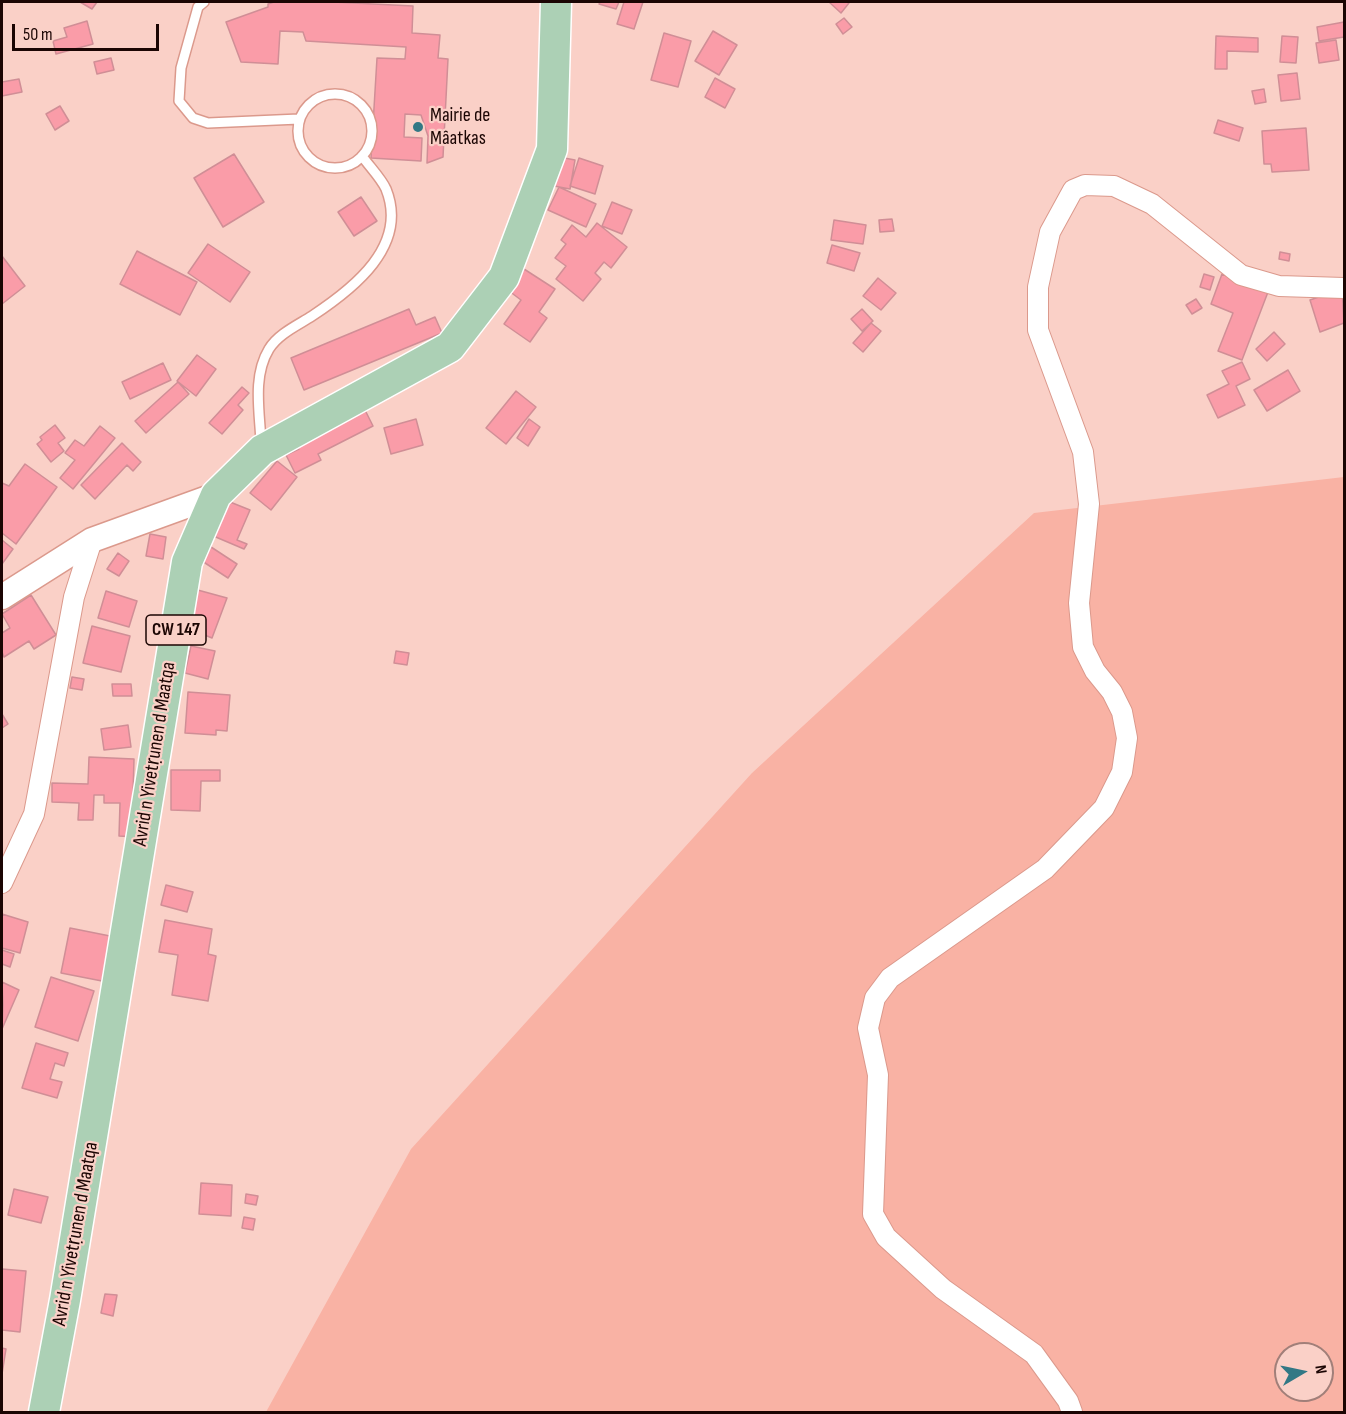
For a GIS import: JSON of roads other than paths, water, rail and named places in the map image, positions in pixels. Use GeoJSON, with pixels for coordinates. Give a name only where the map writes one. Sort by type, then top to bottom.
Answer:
{"type":"FeatureCollection","features":[{"type":"Feature","properties":{"kind":"main road","name":"Avrid n Yivetṛunen d Maatqa"},"geometry":{"type":"LineString","coordinates":[[44,1413],[67,1288],[187,562],[216,495],[262,450],[450,347],[504,277],[552,149],[556,2]]}},
{"type":"Feature","properties":{"kind":"street"},"geometry":{"type":"LineString","coordinates":[[1072,1413],[1068,1401],[1034,1354],[944,1289],[886,1237],[873,1214],[878,1075],[868,1028],[875,998],[890,978],[1045,869],[1104,808],[1122,772],[1127,738],[1122,712],[1112,692],[1095,671],[1083,647],[1079,603],[1089,504],[1083,452],[1038,330],[1038,287],[1050,232],[1073,190],[1085,185],[1114,186],[1152,204],[1241,275],[1279,286],[1344,288]]}},
{"type":"Feature","properties":{"kind":"street"},"geometry":{"type":"LineString","coordinates":[[2,597],[92,540],[216,495]]}},
{"type":"Feature","properties":{"kind":"street"},"geometry":{"type":"LineString","coordinates":[[2,883],[34,814],[74,597],[92,540]]}},
{"type":"Feature","properties":{"kind":"lane"},"geometry":{"type":"LineString","coordinates":[[204,2],[198,7],[181,68],[180,101],[193,118],[208,123],[299,120]]}},
{"type":"Feature","properties":{"kind":"lane"},"geometry":{"type":"LineString","coordinates":[[326,94],[351,96],[361,103],[372,126],[372,139],[362,156],[349,166],[337,168],[315,162],[300,143],[299,120],[305,108],[314,99],[326,94]]}},
{"type":"Feature","properties":{"kind":"lane"},"geometry":{"type":"LineString","coordinates":[[262,450],[258,397],[262,367],[269,350],[277,339],[323,308],[373,266],[388,240],[390,214],[386,189],[362,156]]}},
{"type":"Feature","properties":{"kind":"place","name":"Mairie de Mâatkas"},"geometry":{"type":"Point","coordinates":[418,127]}}]}
